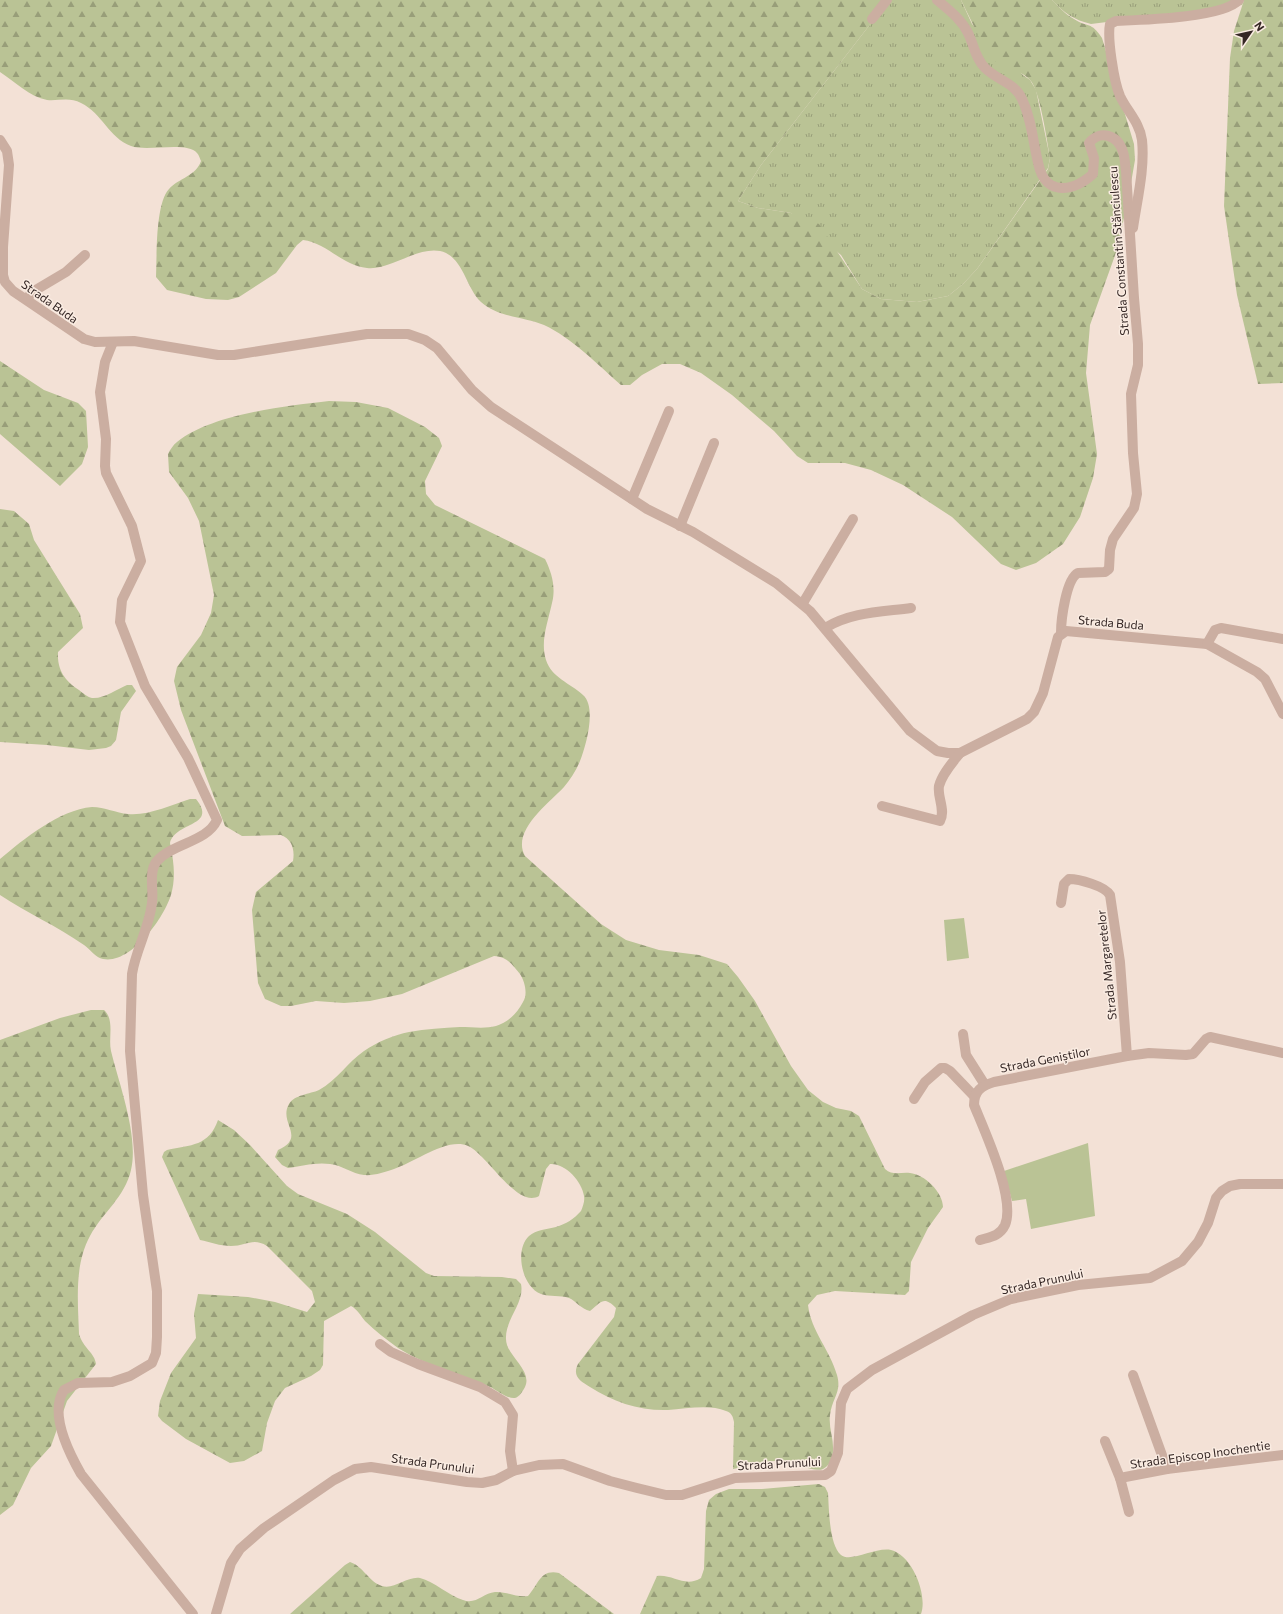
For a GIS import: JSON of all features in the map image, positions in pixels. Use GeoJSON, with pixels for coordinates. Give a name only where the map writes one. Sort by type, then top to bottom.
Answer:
{"type":"FeatureCollection","features":[{"type":"Feature","properties":{"kind":"street"},"geometry":{"type":"LineString","coordinates":[[872,19],[887,0]]}},
{"type":"Feature","properties":{"kind":"street","name":"Strada Constantin Stănciulescu"},"geometry":{"type":"LineString","coordinates":[[937,0],[957,16],[968,33],[978,61],[986,69],[1014,88],[1022,98],[1032,129],[1040,171],[1045,180],[1051,185],[1061,188],[1075,185],[1086,180],[1093,174],[1094,158],[1089,143],[1100,135],[1107,134],[1116,139],[1122,150],[1126,171],[1138,344],[1138,365],[1131,400],[1133,453],[1137,494],[1134,508],[1113,539],[1110,550],[1109,569],[1105,572],[1078,573],[1071,579],[1062,621],[1061,634]]}},
{"type":"Feature","properties":{"kind":"street"},"geometry":{"type":"LineString","coordinates":[[1131,254],[1142,165],[1142,139],[1137,124],[1120,95],[1115,79],[1110,38],[1110,24],[1116,21],[1185,16],[1214,12],[1231,7],[1239,0]]}},
{"type":"Feature","properties":{"kind":"street","name":"Strada Buda"},"geometry":{"type":"LineString","coordinates":[[0,140],[7,151],[9,165],[3,247],[3,275],[8,287],[84,340],[95,342],[113,342]]}},
{"type":"Feature","properties":{"kind":"street"},"geometry":{"type":"LineString","coordinates":[[26,299],[34,291],[66,272],[85,255]]}},
{"type":"Feature","properties":{"kind":"street"},"geometry":{"type":"LineString","coordinates":[[194,1614],[81,1474],[73,1460],[60,1424],[58,1402],[64,1390],[78,1383],[112,1382],[130,1376],[144,1369],[152,1363],[156,1353],[158,1337],[157,1291],[144,1202],[130,1051],[131,978],[134,962],[150,920],[153,897],[153,868],[166,854],[206,833],[214,827],[217,820],[188,758],[145,686],[120,622],[122,600],[141,561],[132,526],[106,473],[105,466],[106,439],[100,392],[105,362],[113,342],[134,341],[218,355],[234,355],[367,334],[396,333],[417,337],[437,348],[472,390],[491,407],[632,499],[745,562],[803,604],[910,731],[937,751],[948,754],[960,753],[1027,719],[1034,712],[1042,698],[1056,643],[1061,634]]}},
{"type":"Feature","properties":{"kind":"street"},"geometry":{"type":"LineString","coordinates":[[632,499],[669,411]]}},
{"type":"Feature","properties":{"kind":"street"},"geometry":{"type":"LineString","coordinates":[[680,526],[714,443]]}},
{"type":"Feature","properties":{"kind":"street"},"geometry":{"type":"LineString","coordinates":[[803,604],[853,519]]}},
{"type":"Feature","properties":{"kind":"street"},"geometry":{"type":"LineString","coordinates":[[824,628],[836,620],[851,615],[911,608]]}},
{"type":"Feature","properties":{"kind":"street"},"geometry":{"type":"LineString","coordinates":[[1207,644],[1215,630],[1221,628],[1283,639]]}},
{"type":"Feature","properties":{"kind":"street","name":"Strada Buda"},"geometry":{"type":"LineString","coordinates":[[1061,634],[1073,631],[1207,644],[1257,672],[1265,679],[1283,714]]}},
{"type":"Feature","properties":{"kind":"street"},"geometry":{"type":"LineString","coordinates":[[882,806],[940,820],[942,804],[939,786],[946,771],[960,753]]}},
{"type":"Feature","properties":{"kind":"street","name":"Strada Margaretelor"},"geometry":{"type":"LineString","coordinates":[[1061,903],[1064,884],[1068,879],[1100,886],[1108,891],[1110,895],[1120,962],[1127,1056]]}},
{"type":"Feature","properties":{"kind":"street"},"geometry":{"type":"LineString","coordinates":[[963,1034],[966,1055],[984,1085],[980,1087],[974,1096],[974,1105],[990,1145],[1008,1201],[1008,1213],[1005,1226],[995,1236],[980,1240]]}},
{"type":"Feature","properties":{"kind":"street","name":"Strada Geniștilor"},"geometry":{"type":"LineString","coordinates":[[984,1085],[1127,1056],[1149,1053],[1193,1054],[1206,1039],[1210,1037],[1283,1052]]}},
{"type":"Feature","properties":{"kind":"street"},"geometry":{"type":"LineString","coordinates":[[914,1099],[925,1082],[941,1068],[945,1068],[950,1071],[974,1096]]}},
{"type":"Feature","properties":{"kind":"street","name":"Strada Prunului"},"geometry":{"type":"LineString","coordinates":[[216,1614],[231,1563],[240,1549],[264,1528],[334,1480],[355,1469],[371,1467],[482,1483],[496,1480],[513,1471],[539,1465],[563,1464],[610,1482],[666,1495],[682,1495],[735,1478],[825,1475],[831,1471],[838,1453],[841,1403],[847,1389],[872,1370],[973,1315],[1011,1299],[1078,1285],[1150,1278],[1169,1270],[1186,1256],[1198,1242],[1208,1223],[1216,1198],[1222,1191],[1230,1186],[1240,1184],[1283,1184]]}},
{"type":"Feature","properties":{"kind":"street"},"geometry":{"type":"LineString","coordinates":[[380,1344],[391,1352],[418,1364],[480,1387],[505,1402],[513,1415],[510,1451],[513,1471]]}},
{"type":"Feature","properties":{"kind":"street"},"geometry":{"type":"LineString","coordinates":[[1133,1375],[1167,1469]]}},
{"type":"Feature","properties":{"kind":"street","name":"Strada Episcop Inochentie"},"geometry":{"type":"LineString","coordinates":[[1105,1441],[1120,1478],[1129,1512]]}},
{"type":"Feature","properties":{"kind":"street","name":"Strada Episcop Inochentie"},"geometry":{"type":"LineString","coordinates":[[1120,1478],[1167,1469],[1283,1455]]}},
{"type":"Feature","properties":{"kind":"green space"},"geometry":{"type":"Polygon","coordinates":[[[0,0],[889,0],[761,165],[738,201],[758,208],[791,213],[819,224],[862,289],[881,299],[917,302],[948,296],[963,284],[977,269],[1048,169],[1050,158],[1043,116],[1034,86],[1026,77],[989,57],[961,0],[1052,0],[1071,17],[1095,29],[1102,38],[1134,144],[1135,160],[1118,247],[1090,325],[1086,373],[1097,454],[1093,478],[1080,517],[1063,544],[1036,563],[1016,570],[1001,564],[952,517],[903,485],[871,470],[845,463],[808,463],[797,456],[774,431],[732,395],[701,373],[680,364],[662,364],[642,375],[630,385],[621,385],[584,352],[554,330],[536,322],[503,314],[487,307],[476,297],[457,263],[446,253],[427,251],[376,268],[367,268],[350,263],[320,245],[303,240],[297,245],[276,273],[239,297],[228,300],[206,299],[167,290],[156,277],[158,231],[161,206],[164,196],[169,189],[191,174],[199,166],[201,161],[197,153],[185,148],[176,147],[138,148],[131,146],[123,142],[111,132],[95,113],[81,103],[73,100],[47,100],[34,96],[0,72],[0,0]]]}},
{"type":"Feature","properties":{"kind":"green space"},"geometry":{"type":"Polygon","coordinates":[[[889,0],[961,0],[972,24],[1023,75],[1030,80],[1036,90],[1050,158],[1048,168],[977,269],[963,284],[948,296],[917,302],[881,299],[862,289],[841,255],[791,213],[758,208],[738,201],[761,165],[889,0]]]}},
{"type":"Feature","properties":{"kind":"green space"},"geometry":{"type":"Polygon","coordinates":[[[1052,0],[1244,0],[1242,5],[1091,24],[1070,15],[1052,0]]]}},
{"type":"Feature","properties":{"kind":"green space"},"geometry":{"type":"Polygon","coordinates":[[[1244,0],[1283,0],[1283,383],[1258,384],[1237,295],[1224,206],[1230,58],[1234,31],[1244,0]]]}},
{"type":"Feature","properties":{"kind":"green space"},"geometry":{"type":"Polygon","coordinates":[[[0,361],[44,390],[78,403],[86,411],[88,447],[82,464],[60,486],[0,434],[0,361]]]}},
{"type":"Feature","properties":{"kind":"green space"},"geometry":{"type":"Polygon","coordinates":[[[329,401],[356,402],[388,408],[425,427],[439,438],[442,446],[425,481],[426,494],[435,505],[545,559],[553,581],[554,592],[544,639],[544,653],[552,671],[583,695],[587,701],[590,717],[585,746],[575,772],[564,787],[541,809],[527,827],[523,837],[522,847],[525,856],[601,924],[626,940],[659,950],[699,955],[727,964],[755,1001],[791,1066],[808,1090],[823,1102],[836,1108],[851,1111],[859,1116],[885,1169],[894,1173],[915,1174],[927,1180],[940,1196],[943,1207],[928,1228],[911,1262],[909,1291],[905,1295],[835,1291],[817,1295],[808,1305],[813,1323],[834,1366],[838,1381],[838,1391],[830,1415],[833,1452],[830,1462],[823,1469],[815,1470],[786,1462],[775,1461],[763,1462],[733,1469],[734,1422],[730,1413],[719,1409],[705,1407],[658,1410],[637,1407],[608,1397],[586,1385],[578,1378],[576,1368],[578,1364],[614,1317],[616,1308],[609,1302],[603,1301],[590,1311],[584,1309],[569,1298],[541,1294],[534,1290],[529,1284],[522,1268],[521,1259],[524,1242],[529,1236],[538,1231],[563,1224],[573,1219],[581,1211],[584,1200],[583,1190],[572,1174],[561,1166],[550,1164],[546,1169],[539,1196],[530,1198],[521,1195],[512,1188],[476,1151],[468,1146],[460,1144],[441,1148],[402,1166],[371,1175],[364,1175],[339,1166],[325,1164],[309,1164],[288,1168],[282,1165],[275,1157],[278,1150],[286,1145],[290,1140],[291,1135],[287,1111],[291,1101],[319,1090],[325,1086],[358,1055],[386,1039],[409,1032],[428,1029],[460,1027],[483,1028],[496,1026],[509,1020],[518,1010],[525,999],[526,992],[520,974],[512,964],[506,959],[494,956],[402,994],[370,1001],[344,1003],[316,1001],[291,1006],[281,1006],[265,999],[258,983],[252,910],[256,892],[293,861],[294,853],[292,845],[288,839],[281,835],[242,836],[225,826],[181,710],[174,681],[177,667],[201,635],[211,613],[214,595],[199,521],[188,498],[169,472],[168,454],[176,443],[192,432],[209,424],[250,413],[329,401]]]}},
{"type":"Feature","properties":{"kind":"green space"},"geometry":{"type":"Polygon","coordinates":[[[0,509],[14,511],[29,524],[34,540],[80,614],[83,628],[58,652],[59,664],[66,679],[74,687],[88,697],[92,698],[101,697],[127,685],[132,685],[136,691],[121,712],[116,740],[111,746],[89,750],[47,745],[0,742],[0,509]]]}},
{"type":"Feature","properties":{"kind":"green space"},"geometry":{"type":"Polygon","coordinates":[[[190,799],[196,799],[201,808],[202,815],[194,823],[174,836],[170,843],[174,879],[169,901],[163,913],[146,936],[125,954],[114,959],[100,958],[74,938],[0,895],[0,859],[55,819],[80,809],[92,807],[128,814],[143,813],[159,810],[190,799]]]}},
{"type":"Feature","properties":{"kind":"green space"},"geometry":{"type":"Polygon","coordinates":[[[964,918],[969,958],[947,961],[944,920],[964,918]]]}},
{"type":"Feature","properties":{"kind":"green space"},"geometry":{"type":"Polygon","coordinates":[[[91,1010],[104,1010],[109,1019],[110,1046],[130,1126],[133,1156],[131,1170],[128,1180],[119,1196],[95,1227],[81,1259],[78,1284],[79,1334],[96,1364],[67,1401],[51,1446],[31,1468],[13,1505],[0,1515],[0,1040],[60,1018],[91,1010]]]}},
{"type":"Feature","properties":{"kind":"green space"},"geometry":{"type":"Polygon","coordinates":[[[218,1120],[234,1130],[250,1145],[287,1186],[298,1194],[347,1214],[375,1232],[426,1273],[434,1276],[502,1277],[516,1279],[521,1284],[520,1298],[508,1325],[506,1339],[510,1351],[523,1369],[525,1375],[525,1387],[522,1392],[515,1398],[512,1398],[479,1382],[420,1360],[398,1348],[377,1332],[351,1306],[324,1321],[323,1365],[320,1370],[311,1376],[285,1388],[275,1401],[267,1423],[262,1451],[244,1461],[230,1463],[186,1439],[162,1421],[158,1416],[160,1401],[171,1373],[196,1338],[194,1314],[198,1294],[248,1297],[275,1302],[307,1312],[315,1302],[312,1291],[267,1246],[262,1243],[253,1242],[236,1246],[227,1246],[200,1240],[162,1157],[164,1152],[167,1150],[191,1145],[204,1140],[210,1135],[218,1120]]]}},
{"type":"Feature","properties":{"kind":"green space"},"geometry":{"type":"Polygon","coordinates":[[[1088,1143],[1095,1216],[1031,1229],[1026,1199],[1012,1201],[1004,1171],[1088,1143]]]}},
{"type":"Feature","properties":{"kind":"green space"},"geometry":{"type":"Polygon","coordinates":[[[819,1484],[825,1487],[828,1493],[830,1526],[837,1550],[845,1557],[885,1550],[891,1550],[899,1553],[912,1567],[920,1587],[923,1606],[921,1614],[640,1614],[657,1576],[690,1582],[701,1578],[704,1569],[706,1511],[709,1500],[716,1494],[729,1489],[762,1489],[819,1484]]]}},
{"type":"Feature","properties":{"kind":"green space"},"geometry":{"type":"Polygon","coordinates":[[[350,1562],[359,1567],[377,1584],[382,1586],[387,1587],[410,1579],[420,1578],[431,1582],[458,1598],[468,1601],[476,1600],[487,1594],[495,1592],[528,1596],[540,1578],[544,1575],[553,1572],[559,1573],[614,1614],[290,1614],[350,1562]]]}}]}
